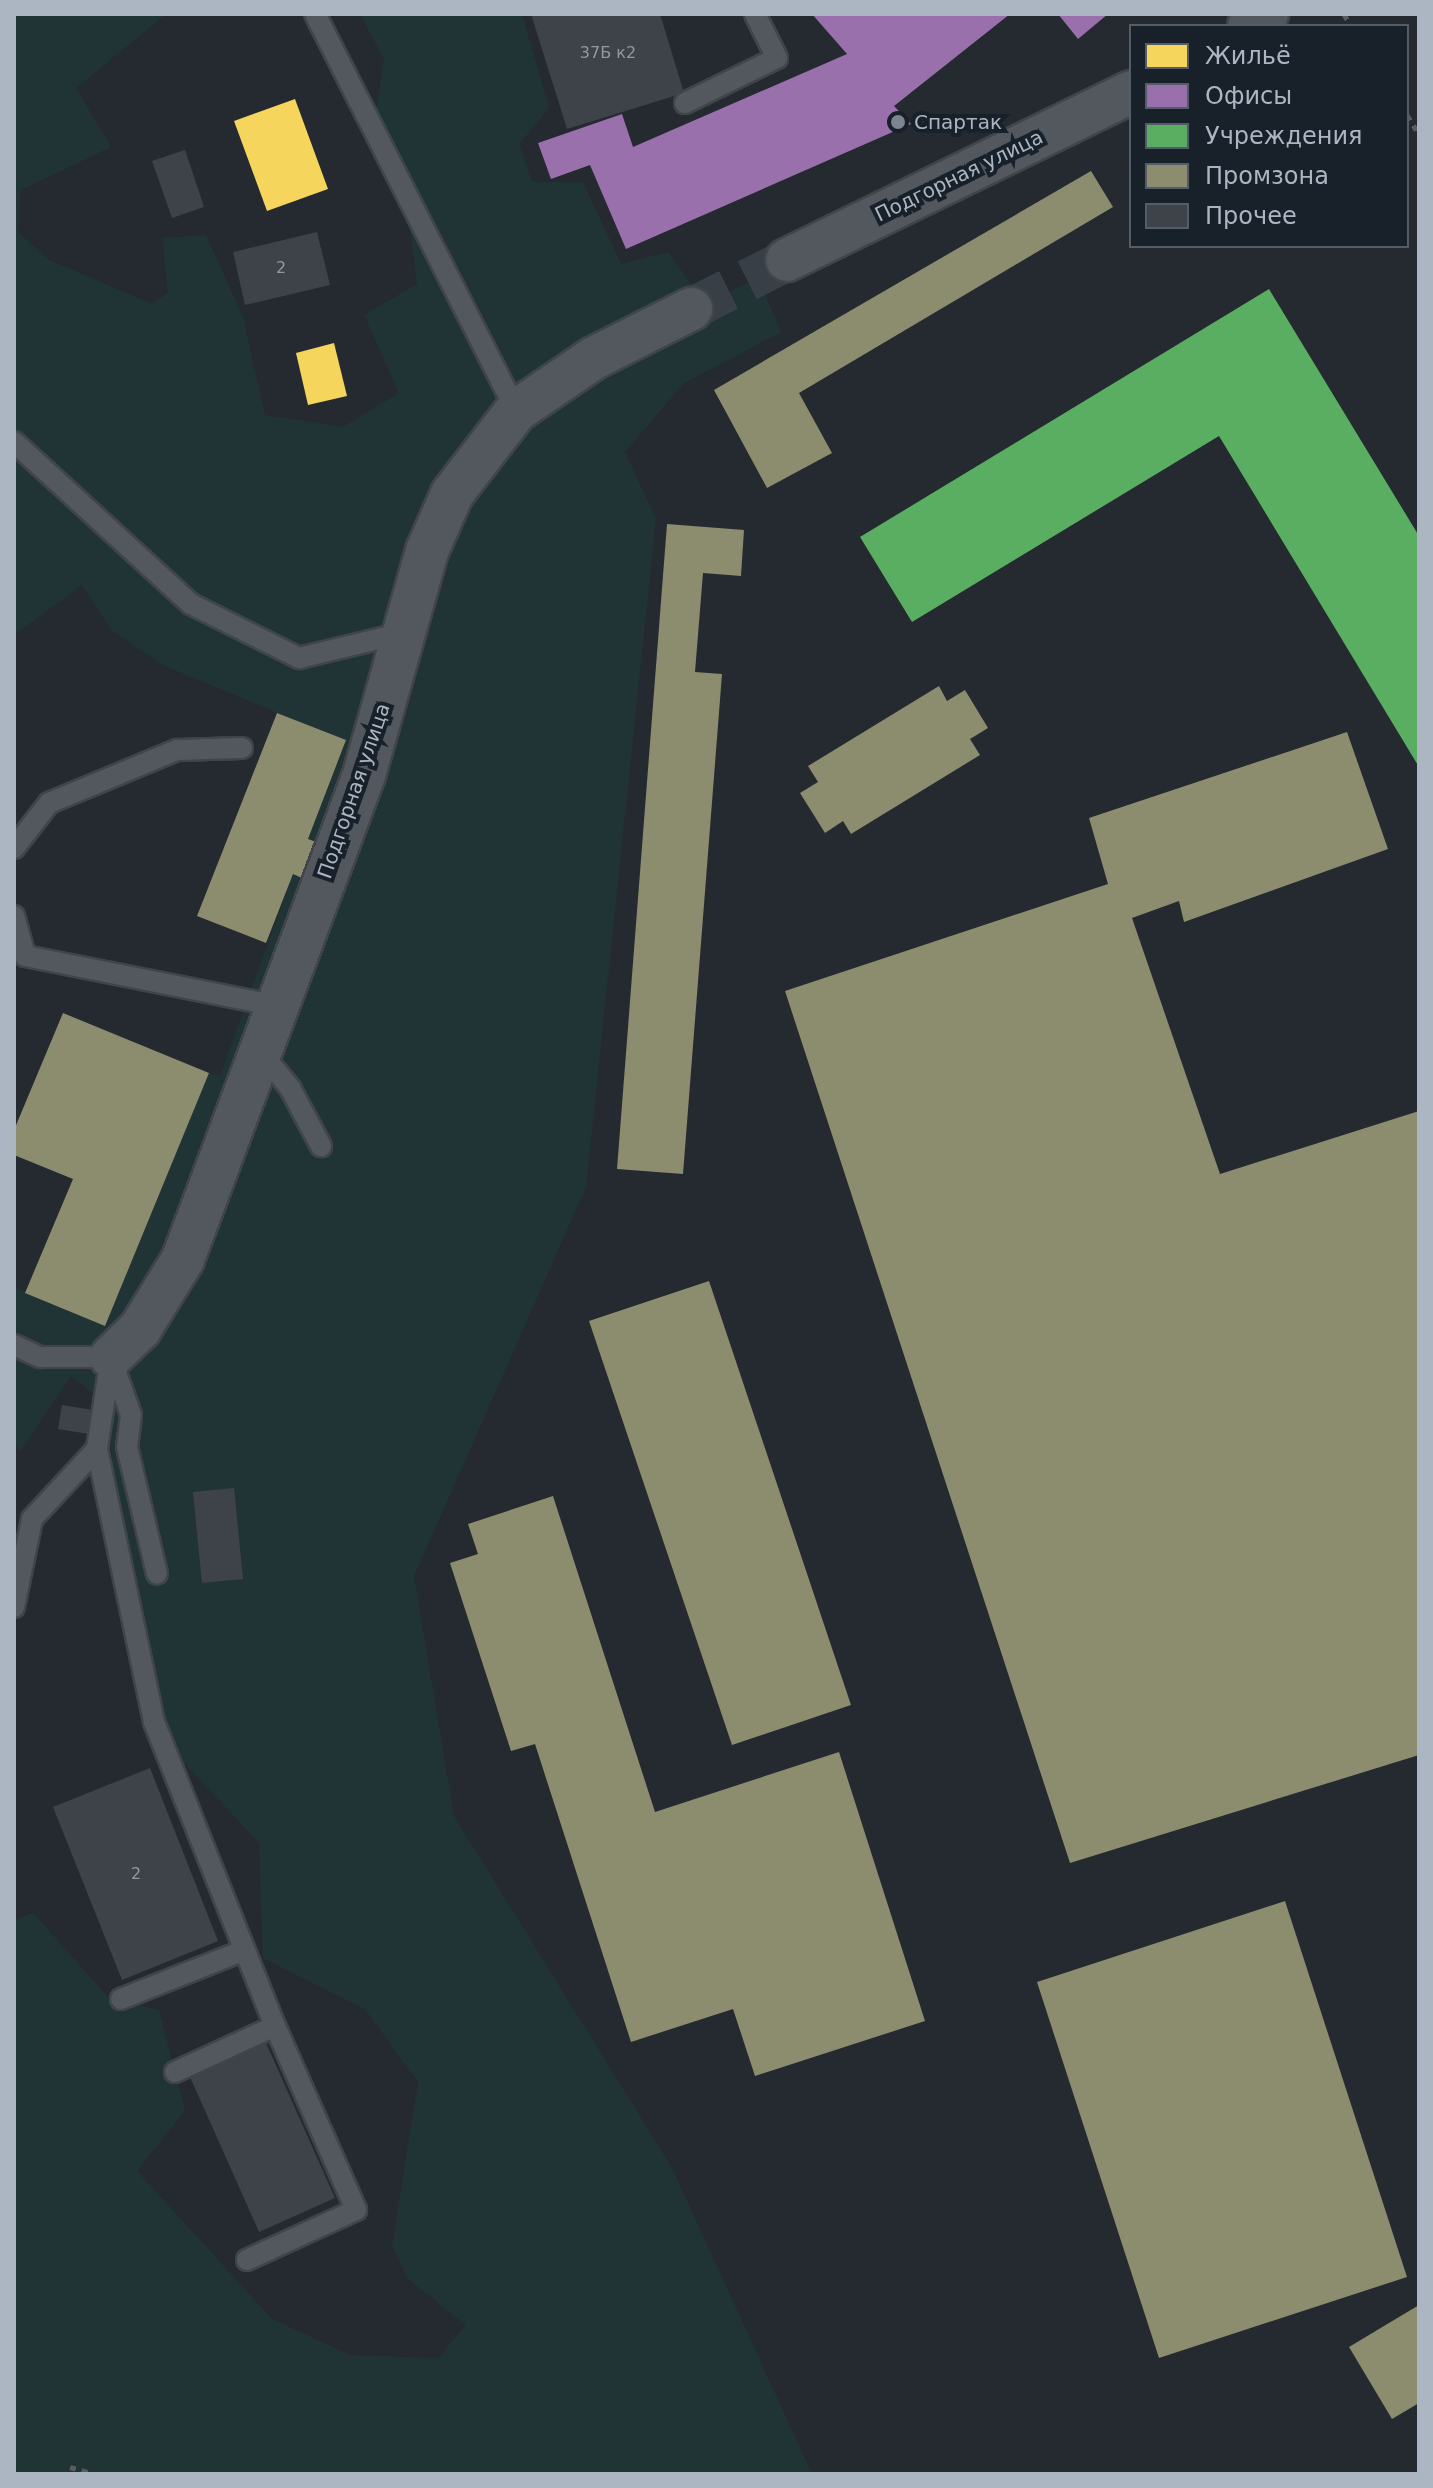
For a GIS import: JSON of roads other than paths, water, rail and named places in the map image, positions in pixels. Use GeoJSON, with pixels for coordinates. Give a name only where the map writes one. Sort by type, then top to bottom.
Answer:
{"type":"FeatureCollection","features":[{"type":"Feature","properties":{"kind":"street","name":"Подгорная улица"},"geometry":{"type":"LineString","coordinates":[[787,260],[1129,93]]}},
{"type":"Feature","properties":{"kind":"street","name":"Подгорная улица"},"geometry":{"type":"LineString","coordinates":[[111,1357],[140,1329],[183,1259],[364,775],[427,551],[452,494],[516,411],[594,358],[691,309]]}},
{"type":"Feature","properties":{"kind":"lane"},"geometry":{"type":"LineString","coordinates":[[315,14],[516,411]]}},
{"type":"Feature","properties":{"kind":"lane"},"geometry":{"type":"LineString","coordinates":[[685,103],[777,58],[755,14]]}},
{"type":"Feature","properties":{"kind":"lane"},"geometry":{"type":"LineString","coordinates":[[14,442],[191,604],[299,658],[403,633]]}},
{"type":"Feature","properties":{"kind":"lane"},"geometry":{"type":"LineString","coordinates":[[14,848],[49,803],[177,750],[242,748]]}},
{"type":"Feature","properties":{"kind":"lane"},"geometry":{"type":"LineString","coordinates":[[14,916],[25,956],[277,1006]]}},
{"type":"Feature","properties":{"kind":"lane"},"geometry":{"type":"LineString","coordinates":[[260,1051],[290,1088],[321,1146]]}},
{"type":"Feature","properties":{"kind":"lane"},"geometry":{"type":"LineString","coordinates":[[14,1345],[40,1357],[111,1357]]}},
{"type":"Feature","properties":{"kind":"lane"},"geometry":{"type":"LineString","coordinates":[[111,1357],[97,1449],[154,1722],[275,2026],[356,2210],[247,2260]]}},
{"type":"Feature","properties":{"kind":"lane"},"geometry":{"type":"LineString","coordinates":[[111,1357],[131,1415],[127,1447],[157,1574]]}},
{"type":"Feature","properties":{"kind":"lane"},"geometry":{"type":"LineString","coordinates":[[14,1607],[32,1519],[97,1449]]}},
{"type":"Feature","properties":{"kind":"lane"},"geometry":{"type":"LineString","coordinates":[[121,1999],[245,1950]]}},
{"type":"Feature","properties":{"kind":"lane"},"geometry":{"type":"LineString","coordinates":[[175,2072],[275,2026]]}},
{"type":"Feature","properties":{"kind":"tunnel"},"geometry":{"type":"LineString","coordinates":[[691,309],[787,260]]}},
{"type":"Feature","properties":{"kind":"place","name":"Спартак"},"geometry":{"type":"Point","coordinates":[898,122]}}]}
